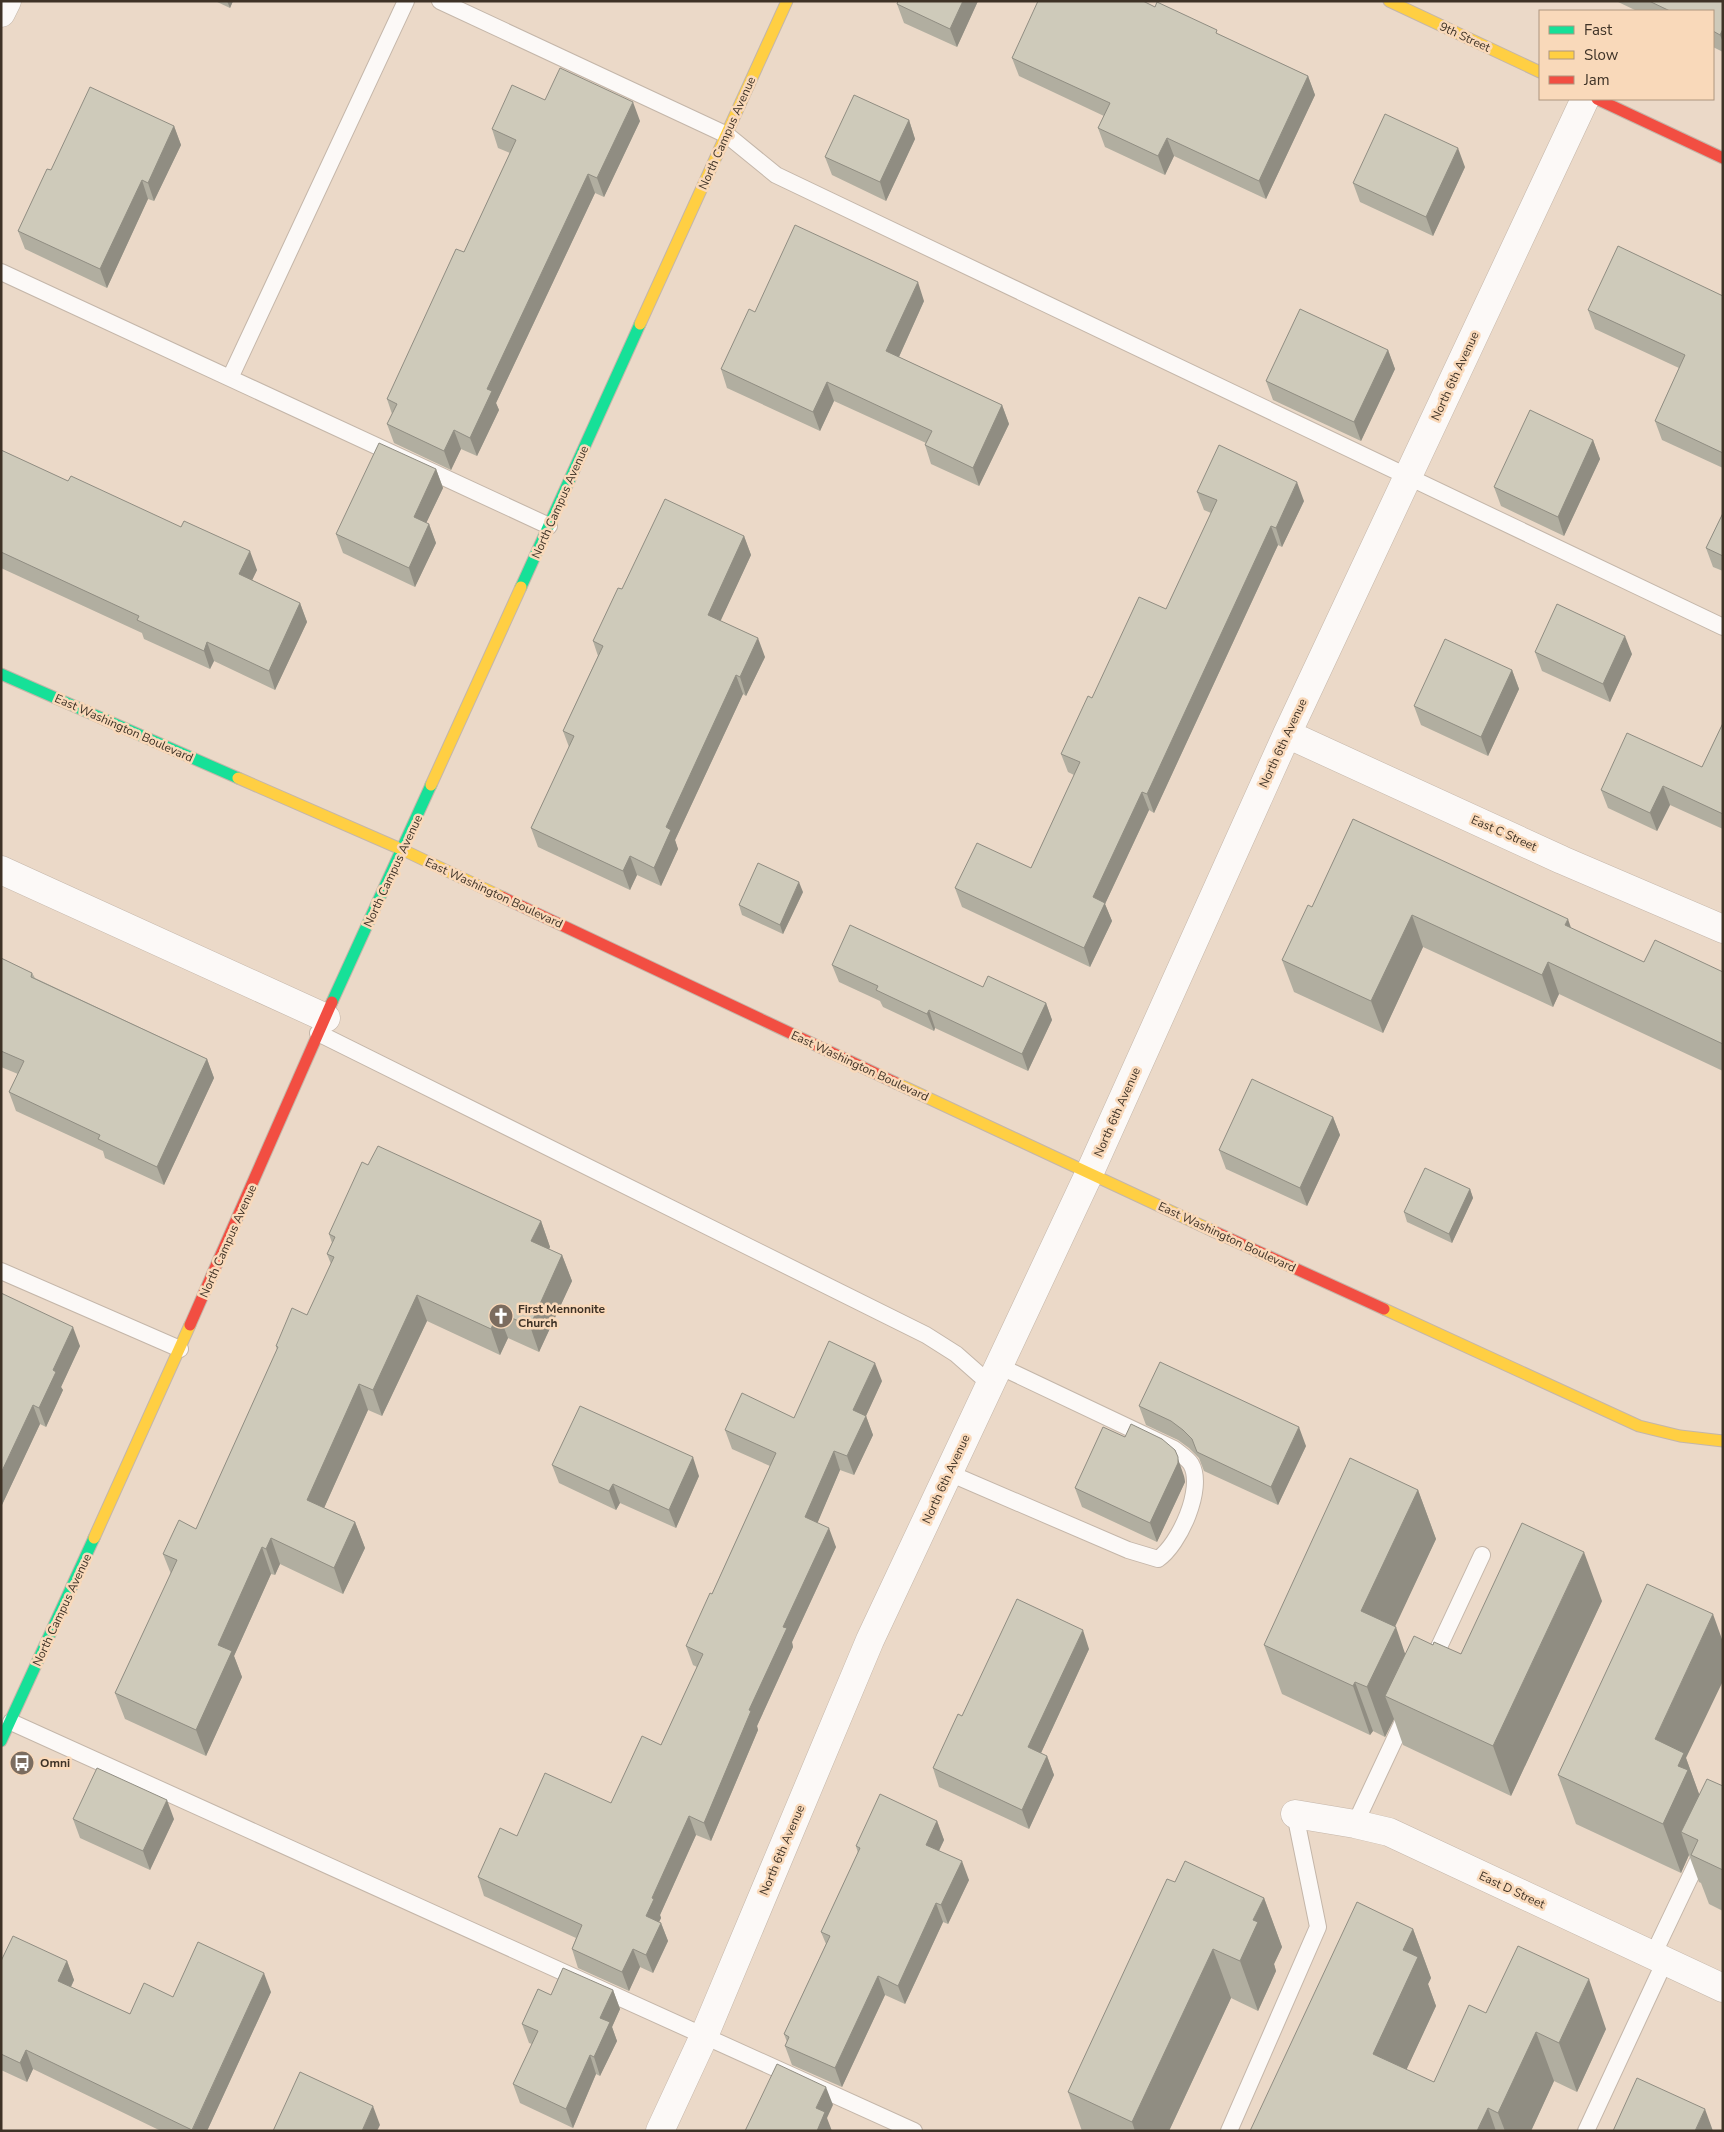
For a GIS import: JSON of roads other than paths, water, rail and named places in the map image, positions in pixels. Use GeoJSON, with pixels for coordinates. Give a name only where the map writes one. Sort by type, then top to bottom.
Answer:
{"type":"FeatureCollection","features":[{"type":"Feature","properties":{"kind":"street"},"geometry":{"type":"LineString","coordinates":[[1,13],[7,1]]}},
{"type":"Feature","properties":{"kind":"street","name":"North Campus Avenue"},"geometry":{"type":"LineString","coordinates":[[1,1741],[180,1350],[322,1026],[787,1]]}},
{"type":"Feature","properties":{"kind":"street","name":"9th Street"},"geometry":{"type":"LineString","coordinates":[[1389,1],[1539,72]]}},
{"type":"Feature","properties":{"kind":"street","name":"North 6th Avenue"},"geometry":{"type":"LineString","coordinates":[[660,2131],[704,2036],[870,1640],[1089,1174],[1287,734],[1585,100]]}},
{"type":"Feature","properties":{"kind":"street"},"geometry":{"type":"LineString","coordinates":[[1598,100],[1723,158]]}},
{"type":"Feature","properties":{"kind":"street","name":"East Washington Boulevard"},"geometry":{"type":"LineString","coordinates":[[1,674],[403,850],[1089,1174],[1639,1426],[1671,1435],[1723,1441]]}},
{"type":"Feature","properties":{"kind":"street","name":"East C Street"},"geometry":{"type":"LineString","coordinates":[[1287,734],[1562,860],[1723,929]]}},
{"type":"Feature","properties":{"kind":"street"},"geometry":{"type":"LineString","coordinates":[[1,870],[322,1026]]}},
{"type":"Feature","properties":{"kind":"street","name":"East D Street"},"geometry":{"type":"LineString","coordinates":[[1295,1814],[1390,1832],[1723,1988]]}},
{"type":"Feature","properties":{"kind":"lane"},"geometry":{"type":"LineString","coordinates":[[230,378],[406,1]]}},
{"type":"Feature","properties":{"kind":"lane"},"geometry":{"type":"LineString","coordinates":[[440,1],[727,135],[776,175],[1723,627]]}},
{"type":"Feature","properties":{"kind":"lane"},"geometry":{"type":"LineString","coordinates":[[1,272],[549,526]]}},
{"type":"Feature","properties":{"kind":"lane"},"geometry":{"type":"LineString","coordinates":[[322,1026],[926,1335],[995,1375],[1174,1449],[1191,1464],[1196,1486],[1186,1519],[1166,1554],[1158,1559],[1128,1550],[949,1472]]}},
{"type":"Feature","properties":{"kind":"lane"},"geometry":{"type":"LineString","coordinates":[[1,1271],[180,1350]]}},
{"type":"Feature","properties":{"kind":"lane"},"geometry":{"type":"LineString","coordinates":[[1423,1681],[1482,1555]]}},
{"type":"Feature","properties":{"kind":"lane"},"geometry":{"type":"LineString","coordinates":[[1355,1824],[1414,1699]]}},
{"type":"Feature","properties":{"kind":"lane"},"geometry":{"type":"LineString","coordinates":[[11,1722],[914,2131]]}},
{"type":"Feature","properties":{"kind":"lane"},"geometry":{"type":"LineString","coordinates":[[1586,2131],[1723,1808]]}},
{"type":"Feature","properties":{"kind":"lane"},"geometry":{"type":"LineString","coordinates":[[1229,2131],[1318,1927],[1295,1814]]}},
{"type":"Feature","properties":{"kind":"place","name":"First Mennonite Church"},"geometry":{"type":"Point","coordinates":[501,1316]}},
{"type":"Feature","properties":{"kind":"place","name":"Omni"},"geometry":{"type":"Point","coordinates":[22,1763]}}]}
